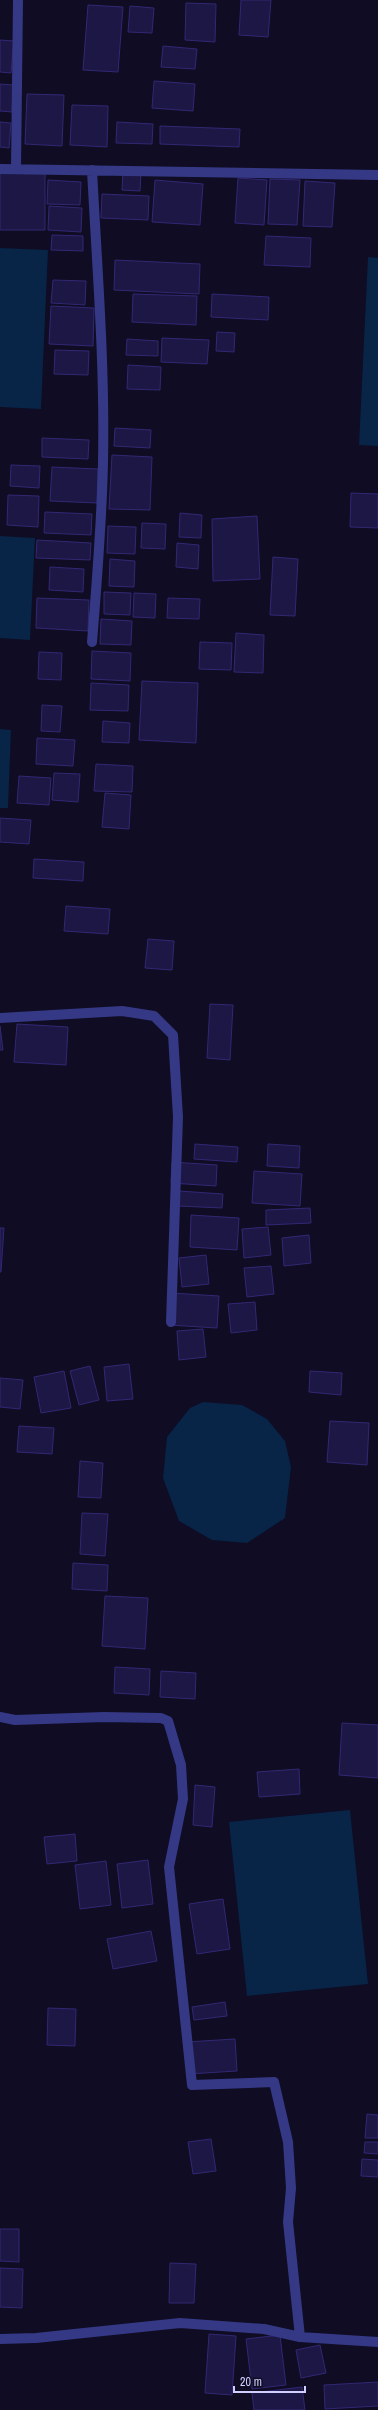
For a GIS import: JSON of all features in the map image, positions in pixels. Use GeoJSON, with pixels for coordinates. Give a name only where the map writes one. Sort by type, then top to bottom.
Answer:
{"type":"FeatureCollection","features":[{"type":"Feature","properties":{"kind":"street"},"geometry":{"type":"LineString","coordinates":[[16,169],[18,0]]}},
{"type":"Feature","properties":{"kind":"street"},"geometry":{"type":"LineString","coordinates":[[0,169],[378,175]]}},
{"type":"Feature","properties":{"kind":"street"},"geometry":{"type":"LineString","coordinates":[[92,170],[101,337],[103,460],[100,542],[92,642]]}},
{"type":"Feature","properties":{"kind":"street"},"geometry":{"type":"LineString","coordinates":[[0,1018],[122,1011],[154,1016],[173,1035],[178,1117],[171,1322]]}},
{"type":"Feature","properties":{"kind":"street"},"geometry":{"type":"LineString","coordinates":[[0,1717],[15,1720],[104,1717],[161,1718],[168,1721],[181,1765],[183,1799],[169,1867],[192,2085],[274,2082],[288,2142],[291,2188],[288,2222],[300,2337]]}},
{"type":"Feature","properties":{"kind":"street"},"geometry":{"type":"LineString","coordinates":[[0,2339],[36,2338],[180,2323],[264,2329],[300,2337],[378,2342]]}},
{"type":"Feature","properties":{"kind":"water"},"geometry":{"type":"Polygon","coordinates":[[[0,248],[48,250],[41,409],[0,407],[0,248]]]}},
{"type":"Feature","properties":{"kind":"water"},"geometry":{"type":"Polygon","coordinates":[[[368,257],[378,258],[378,446],[359,445],[368,257]]]}},
{"type":"Feature","properties":{"kind":"water"},"geometry":{"type":"Polygon","coordinates":[[[0,536],[35,538],[30,640],[0,638],[0,536]]]}},
{"type":"Feature","properties":{"kind":"water"},"geometry":{"type":"Polygon","coordinates":[[[0,729],[11,730],[8,808],[0,808],[0,729]]]}},
{"type":"Feature","properties":{"kind":"water"},"geometry":{"type":"Polygon","coordinates":[[[203,1402],[242,1405],[267,1419],[285,1441],[291,1467],[285,1518],[247,1543],[212,1540],[179,1521],[163,1478],[167,1437],[190,1408],[203,1402]]]}},
{"type":"Feature","properties":{"kind":"water"},"geometry":{"type":"Polygon","coordinates":[[[350,1810],[368,1984],[247,1996],[229,1822],[350,1810]]]}},
{"type":"Feature","properties":{"kind":"building"},"geometry":{"type":"Polygon","coordinates":[[[241,0],[271,0],[268,37],[239,35],[241,0]]]}},
{"type":"Feature","properties":{"kind":"building"},"geometry":{"type":"Polygon","coordinates":[[[186,3],[216,4],[215,42],[185,40],[186,3]]]}},
{"type":"Feature","properties":{"kind":"building"},"geometry":{"type":"Polygon","coordinates":[[[88,5],[123,7],[118,72],[83,70],[88,5]]]}},
{"type":"Feature","properties":{"kind":"building"},"geometry":{"type":"Polygon","coordinates":[[[130,6],[154,8],[152,33],[128,32],[130,6]]]}},
{"type":"Feature","properties":{"kind":"building"},"geometry":{"type":"Polygon","coordinates":[[[0,40],[14,41],[11,73],[0,72],[0,40]]]}},
{"type":"Feature","properties":{"kind":"building"},"geometry":{"type":"Polygon","coordinates":[[[163,46],[197,49],[195,69],[161,67],[163,46]]]}},
{"type":"Feature","properties":{"kind":"building"},"geometry":{"type":"Polygon","coordinates":[[[154,81],[195,84],[193,111],[152,108],[154,81]]]}},
{"type":"Feature","properties":{"kind":"building"},"geometry":{"type":"Polygon","coordinates":[[[0,84],[13,85],[12,112],[0,111],[0,84]]]}},
{"type":"Feature","properties":{"kind":"building"},"geometry":{"type":"Polygon","coordinates":[[[27,94],[64,95],[62,146],[25,144],[27,94]]]}},
{"type":"Feature","properties":{"kind":"building"},"geometry":{"type":"Polygon","coordinates":[[[72,105],[108,106],[107,147],[70,145],[72,105]]]}},
{"type":"Feature","properties":{"kind":"building"},"geometry":{"type":"Polygon","coordinates":[[[0,122],[11,123],[9,148],[0,147],[0,122]]]}},
{"type":"Feature","properties":{"kind":"building"},"geometry":{"type":"Polygon","coordinates":[[[117,122],[153,124],[152,144],[116,143],[117,122]]]}},
{"type":"Feature","properties":{"kind":"building"},"geometry":{"type":"Polygon","coordinates":[[[160,126],[240,129],[239,147],[160,144],[160,126]]]}},
{"type":"Feature","properties":{"kind":"building"},"geometry":{"type":"Polygon","coordinates":[[[123,171],[141,172],[140,191],[122,190],[123,171]]]}},
{"type":"Feature","properties":{"kind":"building"},"geometry":{"type":"Polygon","coordinates":[[[0,172],[45,172],[45,230],[0,230],[0,172]]]}},
{"type":"Feature","properties":{"kind":"building"},"geometry":{"type":"Polygon","coordinates":[[[238,178],[267,180],[264,225],[235,223],[238,178]]]}},
{"type":"Feature","properties":{"kind":"building"},"geometry":{"type":"Polygon","coordinates":[[[270,179],[300,180],[297,225],[268,224],[270,179]]]}},
{"type":"Feature","properties":{"kind":"building"},"geometry":{"type":"Polygon","coordinates":[[[48,180],[81,182],[80,205],[47,204],[48,180]]]}},
{"type":"Feature","properties":{"kind":"building"},"geometry":{"type":"Polygon","coordinates":[[[155,180],[203,184],[200,225],[152,222],[155,180]]]}},
{"type":"Feature","properties":{"kind":"building"},"geometry":{"type":"Polygon","coordinates":[[[305,181],[335,183],[332,227],[303,226],[305,181]]]}},
{"type":"Feature","properties":{"kind":"building"},"geometry":{"type":"Polygon","coordinates":[[[102,194],[149,196],[148,220],[101,218],[102,194]]]}},
{"type":"Feature","properties":{"kind":"building"},"geometry":{"type":"Polygon","coordinates":[[[49,206],[82,208],[81,232],[48,230],[49,206]]]}},
{"type":"Feature","properties":{"kind":"building"},"geometry":{"type":"Polygon","coordinates":[[[52,235],[83,236],[83,251],[51,250],[52,235]]]}},
{"type":"Feature","properties":{"kind":"building"},"geometry":{"type":"Polygon","coordinates":[[[266,236],[311,238],[310,267],[264,265],[266,236]]]}},
{"type":"Feature","properties":{"kind":"building"},"geometry":{"type":"Polygon","coordinates":[[[115,260],[200,264],[199,294],[114,290],[115,260]]]}},
{"type":"Feature","properties":{"kind":"building"},"geometry":{"type":"Polygon","coordinates":[[[53,280],[86,281],[85,305],[51,303],[53,280]]]}},
{"type":"Feature","properties":{"kind":"building"},"geometry":{"type":"Polygon","coordinates":[[[133,294],[197,296],[196,325],[132,322],[133,294]]]}},
{"type":"Feature","properties":{"kind":"building"},"geometry":{"type":"Polygon","coordinates":[[[212,294],[269,297],[268,320],[211,317],[212,294]]]}},
{"type":"Feature","properties":{"kind":"building"},"geometry":{"type":"Polygon","coordinates":[[[51,306],[94,308],[93,346],[49,344],[51,306]]]}},
{"type":"Feature","properties":{"kind":"building"},"geometry":{"type":"Polygon","coordinates":[[[217,332],[235,333],[234,352],[216,351],[217,332]]]}},
{"type":"Feature","properties":{"kind":"building"},"geometry":{"type":"Polygon","coordinates":[[[162,338],[209,340],[207,364],[161,362],[162,338]]]}},
{"type":"Feature","properties":{"kind":"building"},"geometry":{"type":"Polygon","coordinates":[[[127,339],[158,341],[158,356],[126,355],[127,339]]]}},
{"type":"Feature","properties":{"kind":"building"},"geometry":{"type":"Polygon","coordinates":[[[55,350],[89,351],[88,375],[54,374],[55,350]]]}},
{"type":"Feature","properties":{"kind":"building"},"geometry":{"type":"Polygon","coordinates":[[[128,365],[161,367],[160,390],[127,389],[128,365]]]}},
{"type":"Feature","properties":{"kind":"building"},"geometry":{"type":"Polygon","coordinates":[[[115,428],[151,430],[150,448],[114,446],[115,428]]]}},
{"type":"Feature","properties":{"kind":"building"},"geometry":{"type":"Polygon","coordinates":[[[42,438],[89,440],[88,459],[42,457],[42,438]]]}},
{"type":"Feature","properties":{"kind":"building"},"geometry":{"type":"Polygon","coordinates":[[[112,455],[152,457],[150,510],[109,509],[112,455]]]}},
{"type":"Feature","properties":{"kind":"building"},"geometry":{"type":"Polygon","coordinates":[[[11,465],[40,466],[39,488],[10,486],[11,465]]]}},
{"type":"Feature","properties":{"kind":"building"},"geometry":{"type":"Polygon","coordinates":[[[52,467],[98,469],[97,503],[50,501],[52,467]]]}},
{"type":"Feature","properties":{"kind":"building"},"geometry":{"type":"Polygon","coordinates":[[[351,493],[378,494],[378,528],[350,527],[351,493]]]}},
{"type":"Feature","properties":{"kind":"building"},"geometry":{"type":"Polygon","coordinates":[[[8,495],[39,496],[38,527],[7,525],[8,495]]]}},
{"type":"Feature","properties":{"kind":"building"},"geometry":{"type":"Polygon","coordinates":[[[45,512],[92,514],[91,535],[44,533],[45,512]]]}},
{"type":"Feature","properties":{"kind":"building"},"geometry":{"type":"Polygon","coordinates":[[[180,513],[202,515],[201,538],[179,537],[180,513]]]}},
{"type":"Feature","properties":{"kind":"building"},"geometry":{"type":"Polygon","coordinates":[[[257,516],[260,579],[213,581],[212,519],[257,516]]]}},
{"type":"Feature","properties":{"kind":"building"},"geometry":{"type":"Polygon","coordinates":[[[142,523],[166,524],[165,549],[141,548],[142,523]]]}},
{"type":"Feature","properties":{"kind":"building"},"geometry":{"type":"Polygon","coordinates":[[[108,526],[136,527],[135,554],[107,553],[108,526]]]}},
{"type":"Feature","properties":{"kind":"building"},"geometry":{"type":"Polygon","coordinates":[[[37,540],[91,543],[90,560],[36,558],[37,540]]]}},
{"type":"Feature","properties":{"kind":"building"},"geometry":{"type":"Polygon","coordinates":[[[177,543],[199,545],[198,569],[176,567],[177,543]]]}},
{"type":"Feature","properties":{"kind":"building"},"geometry":{"type":"Polygon","coordinates":[[[273,557],[298,559],[295,616],[270,615],[273,557]]]}},
{"type":"Feature","properties":{"kind":"building"},"geometry":{"type":"Polygon","coordinates":[[[110,559],[135,561],[134,587],[109,586],[110,559]]]}},
{"type":"Feature","properties":{"kind":"building"},"geometry":{"type":"Polygon","coordinates":[[[50,567],[84,569],[83,592],[49,590],[50,567]]]}},
{"type":"Feature","properties":{"kind":"building"},"geometry":{"type":"Polygon","coordinates":[[[104,592],[131,593],[130,615],[104,614],[104,592]]]}},
{"type":"Feature","properties":{"kind":"building"},"geometry":{"type":"Polygon","coordinates":[[[134,593],[156,594],[155,618],[133,617],[134,593]]]}},
{"type":"Feature","properties":{"kind":"building"},"geometry":{"type":"Polygon","coordinates":[[[37,598],[89,600],[88,631],[36,628],[37,598]]]}},
{"type":"Feature","properties":{"kind":"building"},"geometry":{"type":"Polygon","coordinates":[[[168,598],[200,599],[199,619],[167,618],[168,598]]]}},
{"type":"Feature","properties":{"kind":"building"},"geometry":{"type":"Polygon","coordinates":[[[101,619],[132,621],[131,645],[100,644],[101,619]]]}},
{"type":"Feature","properties":{"kind":"building"},"geometry":{"type":"Polygon","coordinates":[[[236,633],[264,635],[263,673],[234,672],[236,633]]]}},
{"type":"Feature","properties":{"kind":"building"},"geometry":{"type":"Polygon","coordinates":[[[200,642],[232,643],[231,670],[199,669],[200,642]]]}},
{"type":"Feature","properties":{"kind":"building"},"geometry":{"type":"Polygon","coordinates":[[[92,651],[131,653],[130,681],[91,679],[92,651]]]}},
{"type":"Feature","properties":{"kind":"building"},"geometry":{"type":"Polygon","coordinates":[[[39,652],[62,653],[61,680],[38,679],[39,652]]]}},
{"type":"Feature","properties":{"kind":"building"},"geometry":{"type":"Polygon","coordinates":[[[142,681],[198,683],[196,743],[139,740],[142,681]]]}},
{"type":"Feature","properties":{"kind":"building"},"geometry":{"type":"Polygon","coordinates":[[[91,683],[129,685],[128,711],[90,710],[91,683]]]}},
{"type":"Feature","properties":{"kind":"building"},"geometry":{"type":"Polygon","coordinates":[[[42,705],[62,706],[60,732],[41,731],[42,705]]]}},
{"type":"Feature","properties":{"kind":"building"},"geometry":{"type":"Polygon","coordinates":[[[103,721],[130,723],[129,743],[102,742],[103,721]]]}},
{"type":"Feature","properties":{"kind":"building"},"geometry":{"type":"Polygon","coordinates":[[[37,738],[75,740],[73,766],[36,764],[37,738]]]}},
{"type":"Feature","properties":{"kind":"building"},"geometry":{"type":"Polygon","coordinates":[[[96,764],[133,766],[132,792],[94,791],[96,764]]]}},
{"type":"Feature","properties":{"kind":"building"},"geometry":{"type":"Polygon","coordinates":[[[54,773],[80,774],[78,802],[52,800],[54,773]]]}},
{"type":"Feature","properties":{"kind":"building"},"geometry":{"type":"Polygon","coordinates":[[[19,776],[51,778],[49,805],[17,803],[19,776]]]}},
{"type":"Feature","properties":{"kind":"building"},"geometry":{"type":"Polygon","coordinates":[[[105,793],[131,795],[129,829],[102,827],[105,793]]]}},
{"type":"Feature","properties":{"kind":"building"},"geometry":{"type":"Polygon","coordinates":[[[0,818],[31,820],[29,844],[0,842],[0,818]]]}},
{"type":"Feature","properties":{"kind":"building"},"geometry":{"type":"Polygon","coordinates":[[[34,859],[84,862],[83,881],[33,878],[34,859]]]}},
{"type":"Feature","properties":{"kind":"building"},"geometry":{"type":"Polygon","coordinates":[[[66,906],[110,909],[108,934],[64,931],[66,906]]]}},
{"type":"Feature","properties":{"kind":"building"},"geometry":{"type":"Polygon","coordinates":[[[148,939],[174,941],[172,970],[145,968],[148,939]]]}},
{"type":"Feature","properties":{"kind":"building"},"geometry":{"type":"Polygon","coordinates":[[[210,1004],[233,1005],[230,1060],[207,1058],[210,1004]]]}},
{"type":"Feature","properties":{"kind":"building"},"geometry":{"type":"Polygon","coordinates":[[[17,1024],[68,1027],[66,1065],[14,1062],[17,1024]]]}},
{"type":"Feature","properties":{"kind":"building"},"geometry":{"type":"Polygon","coordinates":[[[0,1026],[3,1050],[0,1050],[0,1026]]]}},
{"type":"Feature","properties":{"kind":"building"},"geometry":{"type":"Polygon","coordinates":[[[195,1144],[238,1147],[237,1162],[194,1159],[195,1144]]]}},
{"type":"Feature","properties":{"kind":"building"},"geometry":{"type":"Polygon","coordinates":[[[268,1144],[300,1146],[299,1168],[267,1166],[268,1144]]]}},
{"type":"Feature","properties":{"kind":"building"},"geometry":{"type":"Polygon","coordinates":[[[172,1162],[217,1165],[216,1186],[171,1183],[172,1162]]]}},
{"type":"Feature","properties":{"kind":"building"},"geometry":{"type":"Polygon","coordinates":[[[254,1171],[302,1174],[300,1206],[252,1203],[254,1171]]]}},
{"type":"Feature","properties":{"kind":"building"},"geometry":{"type":"Polygon","coordinates":[[[179,1191],[223,1194],[222,1208],[178,1206],[179,1191]]]}},
{"type":"Feature","properties":{"kind":"building"},"geometry":{"type":"Polygon","coordinates":[[[310,1208],[311,1223],[266,1225],[266,1210],[310,1208]]]}},
{"type":"Feature","properties":{"kind":"building"},"geometry":{"type":"Polygon","coordinates":[[[191,1215],[239,1218],[237,1250],[190,1247],[191,1215]]]}},
{"type":"Feature","properties":{"kind":"building"},"geometry":{"type":"Polygon","coordinates":[[[268,1227],[271,1255],[244,1258],[242,1229],[268,1227]]]}},
{"type":"Feature","properties":{"kind":"building"},"geometry":{"type":"Polygon","coordinates":[[[0,1228],[4,1228],[1,1272],[0,1272],[0,1228]]]}},
{"type":"Feature","properties":{"kind":"building"},"geometry":{"type":"Polygon","coordinates":[[[309,1235],[311,1263],[284,1266],[282,1238],[309,1235]]]}},
{"type":"Feature","properties":{"kind":"building"},"geometry":{"type":"Polygon","coordinates":[[[206,1255],[209,1284],[182,1287],[179,1258],[206,1255]]]}},
{"type":"Feature","properties":{"kind":"building"},"geometry":{"type":"Polygon","coordinates":[[[271,1266],[274,1294],[247,1297],[244,1268],[271,1266]]]}},
{"type":"Feature","properties":{"kind":"building"},"geometry":{"type":"Polygon","coordinates":[[[171,1293],[219,1296],[217,1328],[169,1325],[171,1293]]]}},
{"type":"Feature","properties":{"kind":"building"},"geometry":{"type":"Polygon","coordinates":[[[255,1302],[257,1330],[231,1333],[228,1304],[255,1302]]]}},
{"type":"Feature","properties":{"kind":"building"},"geometry":{"type":"Polygon","coordinates":[[[203,1329],[206,1357],[179,1360],[177,1331],[203,1329]]]}},
{"type":"Feature","properties":{"kind":"building"},"geometry":{"type":"Polygon","coordinates":[[[129,1364],[133,1399],[107,1401],[104,1367],[129,1364]]]}},
{"type":"Feature","properties":{"kind":"building"},"geometry":{"type":"Polygon","coordinates":[[[90,1366],[99,1400],[79,1405],[70,1371],[90,1366]]]}},
{"type":"Feature","properties":{"kind":"building"},"geometry":{"type":"Polygon","coordinates":[[[64,1371],[71,1408],[41,1413],[34,1377],[64,1371]]]}},
{"type":"Feature","properties":{"kind":"building"},"geometry":{"type":"Polygon","coordinates":[[[310,1371],[342,1373],[341,1395],[309,1392],[310,1371]]]}},
{"type":"Feature","properties":{"kind":"building"},"geometry":{"type":"Polygon","coordinates":[[[0,1378],[23,1380],[20,1409],[0,1407],[0,1378]]]}},
{"type":"Feature","properties":{"kind":"building"},"geometry":{"type":"Polygon","coordinates":[[[330,1421],[369,1423],[367,1465],[327,1462],[330,1421]]]}},
{"type":"Feature","properties":{"kind":"building"},"geometry":{"type":"Polygon","coordinates":[[[19,1426],[54,1428],[52,1454],[17,1452],[19,1426]]]}},
{"type":"Feature","properties":{"kind":"building"},"geometry":{"type":"Polygon","coordinates":[[[80,1461],[103,1463],[101,1498],[78,1497],[80,1461]]]}},
{"type":"Feature","properties":{"kind":"building"},"geometry":{"type":"Polygon","coordinates":[[[82,1513],[108,1514],[105,1556],[80,1554],[82,1513]]]}},
{"type":"Feature","properties":{"kind":"building"},"geometry":{"type":"Polygon","coordinates":[[[73,1563],[108,1565],[107,1591],[72,1589],[73,1563]]]}},
{"type":"Feature","properties":{"kind":"building"},"geometry":{"type":"Polygon","coordinates":[[[105,1596],[148,1598],[145,1649],[102,1646],[105,1596]]]}},
{"type":"Feature","properties":{"kind":"building"},"geometry":{"type":"Polygon","coordinates":[[[115,1667],[150,1669],[149,1695],[114,1693],[115,1667]]]}},
{"type":"Feature","properties":{"kind":"building"},"geometry":{"type":"Polygon","coordinates":[[[161,1671],[196,1673],[195,1699],[160,1697],[161,1671]]]}},
{"type":"Feature","properties":{"kind":"building"},"geometry":{"type":"Polygon","coordinates":[[[342,1723],[378,1725],[378,1778],[339,1775],[342,1723]]]}},
{"type":"Feature","properties":{"kind":"building"},"geometry":{"type":"Polygon","coordinates":[[[299,1769],[300,1794],[259,1797],[257,1772],[299,1769]]]}},
{"type":"Feature","properties":{"kind":"building"},"geometry":{"type":"Polygon","coordinates":[[[195,1785],[215,1787],[212,1827],[193,1825],[195,1785]]]}},
{"type":"Feature","properties":{"kind":"building"},"geometry":{"type":"Polygon","coordinates":[[[75,1834],[77,1861],[47,1864],[44,1837],[75,1834]]]}},
{"type":"Feature","properties":{"kind":"building"},"geometry":{"type":"Polygon","coordinates":[[[148,1860],[153,1904],[122,1908],[117,1864],[148,1860]]]}},
{"type":"Feature","properties":{"kind":"building"},"geometry":{"type":"Polygon","coordinates":[[[106,1861],[111,1905],[80,1909],[75,1865],[106,1861]]]}},
{"type":"Feature","properties":{"kind":"building"},"geometry":{"type":"Polygon","coordinates":[[[223,1899],[230,1949],[197,1954],[189,1904],[223,1899]]]}},
{"type":"Feature","properties":{"kind":"building"},"geometry":{"type":"Polygon","coordinates":[[[151,1931],[157,1961],[113,1969],[107,1939],[151,1931]]]}},
{"type":"Feature","properties":{"kind":"building"},"geometry":{"type":"Polygon","coordinates":[[[225,2002],[227,2016],[194,2020],[192,2007],[225,2002]]]}},
{"type":"Feature","properties":{"kind":"building"},"geometry":{"type":"Polygon","coordinates":[[[48,2008],[76,2009],[75,2046],[47,2045],[48,2008]]]}},
{"type":"Feature","properties":{"kind":"building"},"geometry":{"type":"Polygon","coordinates":[[[235,2039],[237,2071],[188,2074],[186,2042],[235,2039]]]}},
{"type":"Feature","properties":{"kind":"building"},"geometry":{"type":"Polygon","coordinates":[[[367,2114],[378,2115],[378,2138],[365,2138],[367,2114]]]}},
{"type":"Feature","properties":{"kind":"building"},"geometry":{"type":"Polygon","coordinates":[[[211,2139],[216,2171],[193,2174],[188,2142],[211,2139]]]}},
{"type":"Feature","properties":{"kind":"building"},"geometry":{"type":"Polygon","coordinates":[[[365,2142],[378,2142],[378,2154],[364,2153],[365,2142]]]}},
{"type":"Feature","properties":{"kind":"building"},"geometry":{"type":"Polygon","coordinates":[[[362,2159],[378,2160],[378,2177],[361,2176],[362,2159]]]}},
{"type":"Feature","properties":{"kind":"building"},"geometry":{"type":"Polygon","coordinates":[[[0,2229],[19,2229],[19,2262],[0,2261],[0,2229]]]}},
{"type":"Feature","properties":{"kind":"building"},"geometry":{"type":"Polygon","coordinates":[[[170,2263],[196,2264],[194,2303],[169,2303],[170,2263]]]}},
{"type":"Feature","properties":{"kind":"building"},"geometry":{"type":"Polygon","coordinates":[[[0,2268],[23,2269],[22,2308],[0,2307],[0,2268]]]}},
{"type":"Feature","properties":{"kind":"building"},"geometry":{"type":"Polygon","coordinates":[[[209,2334],[236,2336],[232,2395],[205,2393],[209,2334]]]}},
{"type":"Feature","properties":{"kind":"building"},"geometry":{"type":"Polygon","coordinates":[[[280,2335],[286,2385],[252,2389],[246,2339],[280,2335]]]}},
{"type":"Feature","properties":{"kind":"building"},"geometry":{"type":"Polygon","coordinates":[[[320,2345],[326,2373],[301,2378],[296,2350],[320,2345]]]}},
{"type":"Feature","properties":{"kind":"building"},"geometry":{"type":"Polygon","coordinates":[[[378,2382],[378,2406],[325,2409],[324,2385],[378,2382]]]}},
{"type":"Feature","properties":{"kind":"building"},"geometry":{"type":"Polygon","coordinates":[[[302,2387],[305,2410],[254,2410],[252,2393],[302,2387]]]}}]}
